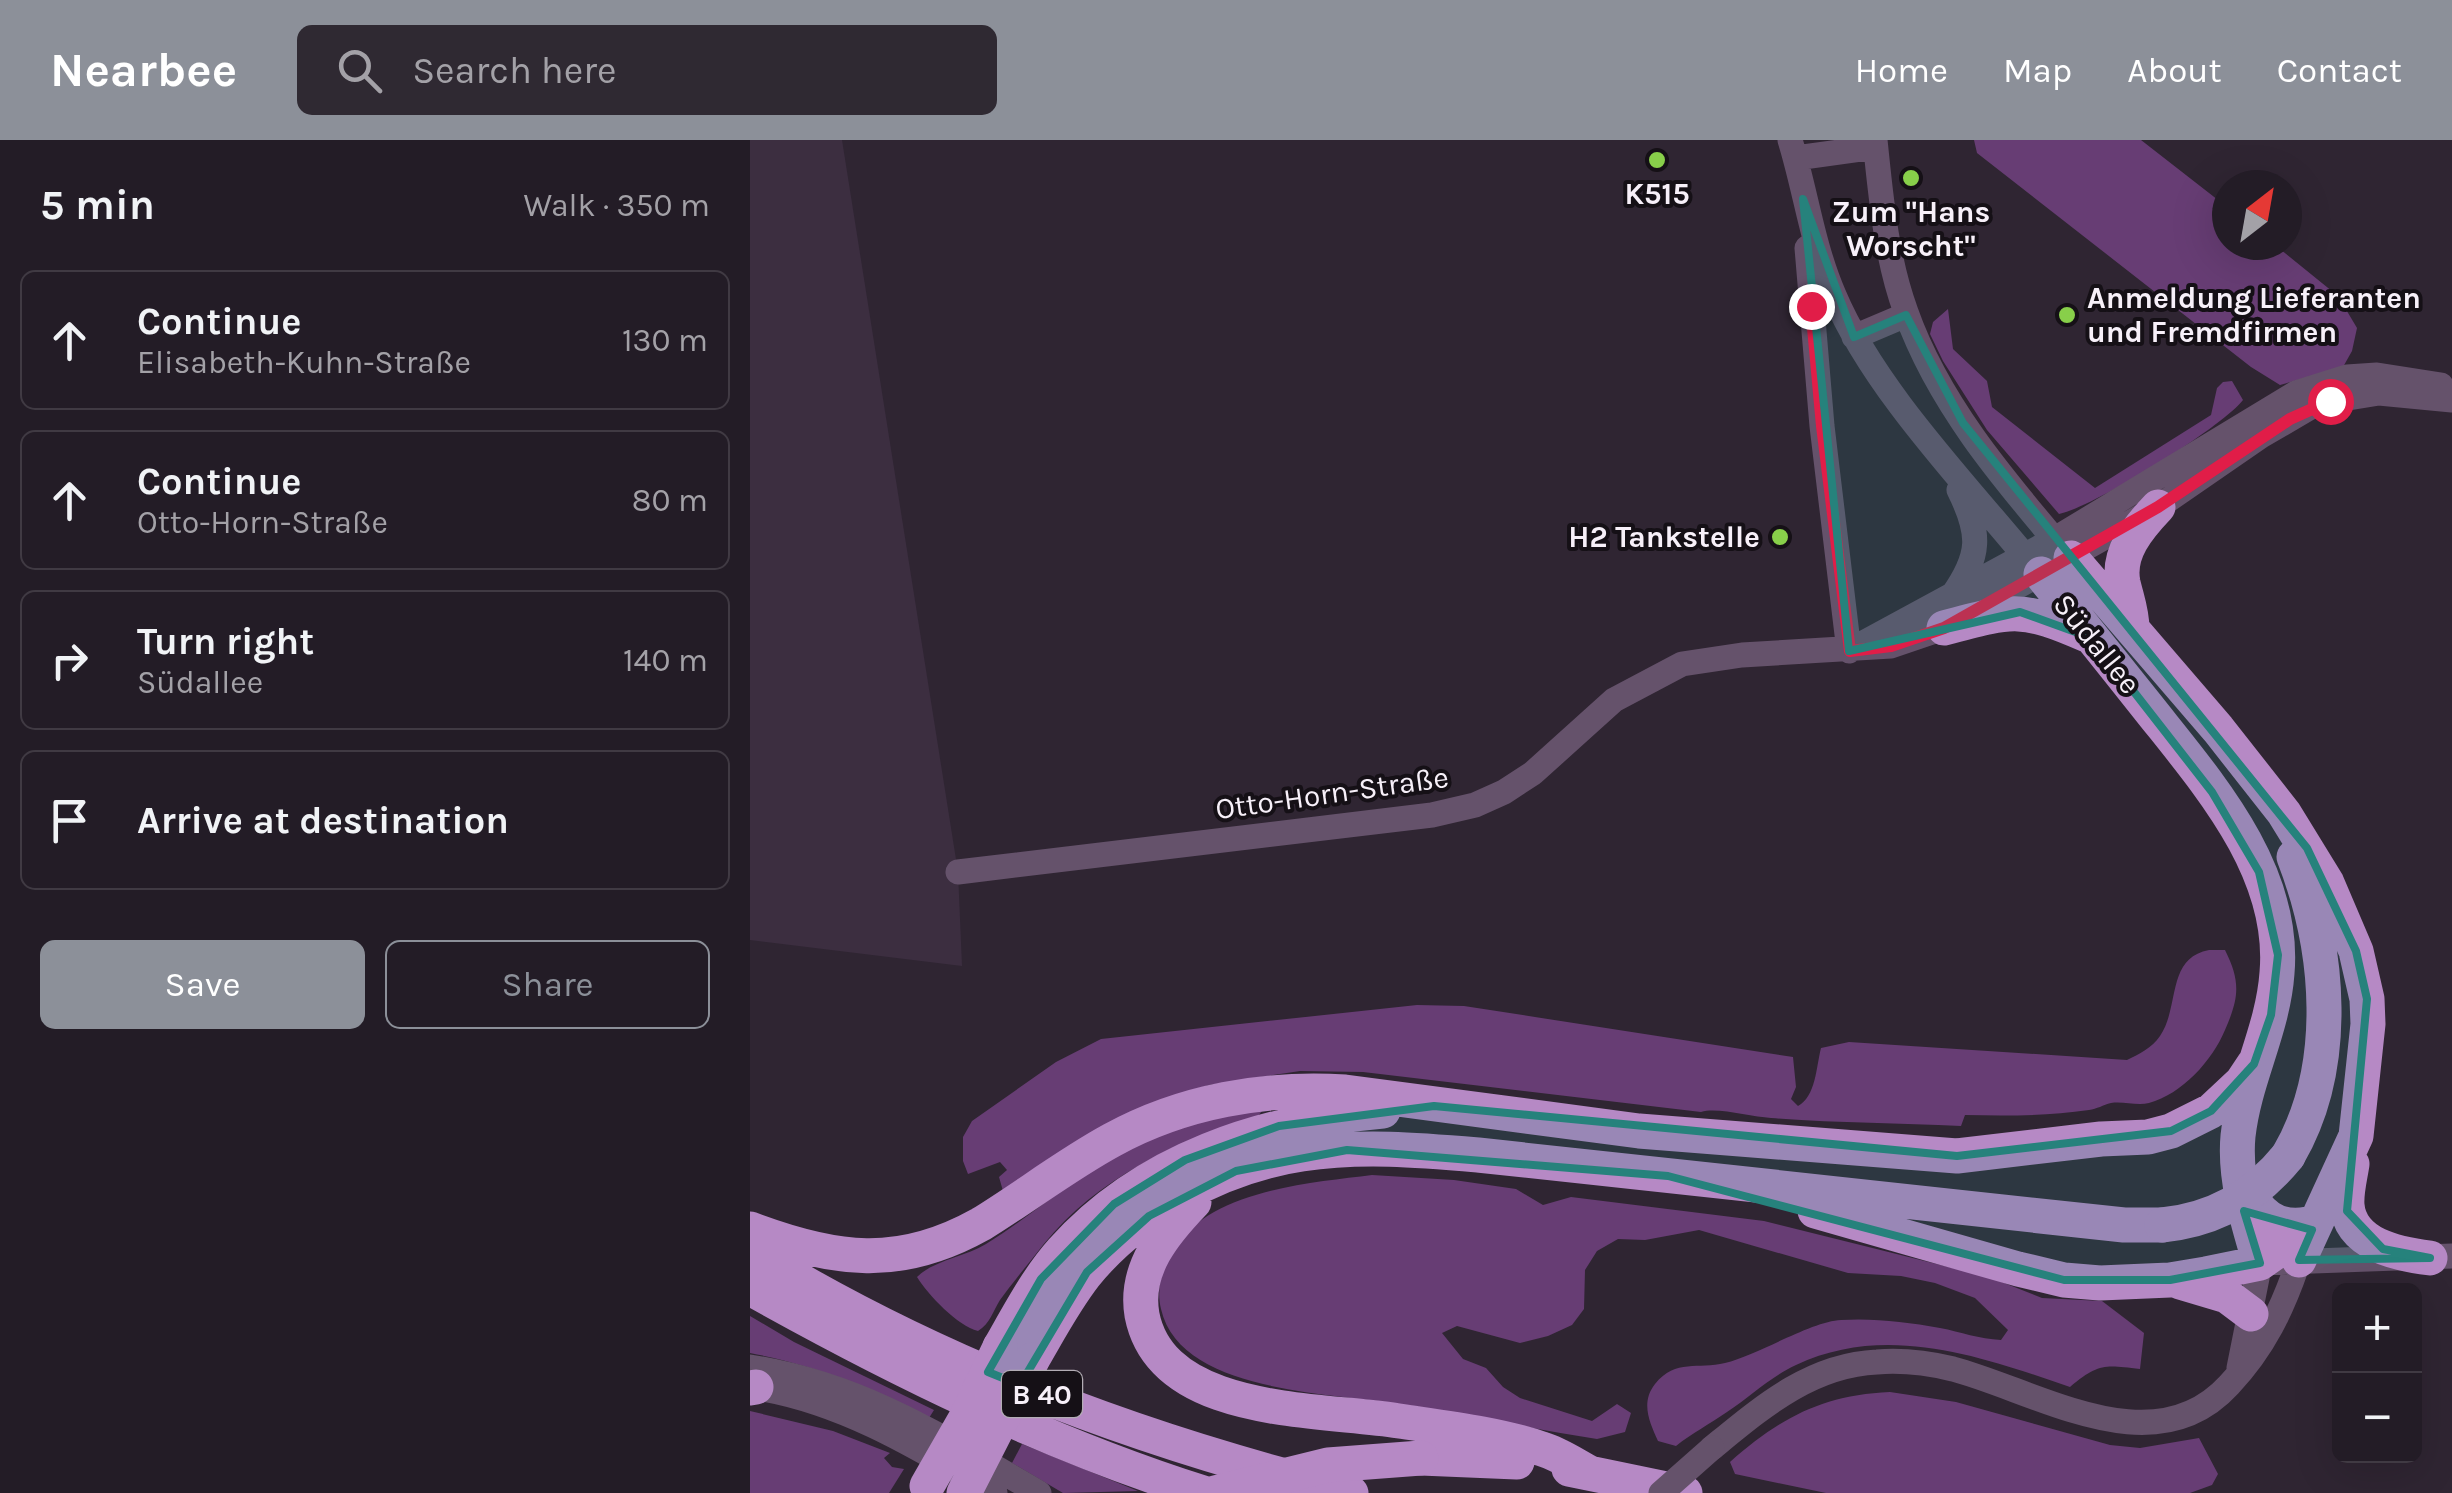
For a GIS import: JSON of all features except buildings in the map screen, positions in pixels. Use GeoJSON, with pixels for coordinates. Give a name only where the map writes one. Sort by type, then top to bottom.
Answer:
{"type":"FeatureCollection","features":[{"type":"Feature","properties":{"kind":"highway"},"geometry":{"type":"LineString","coordinates":[[2132,630],[2132,608],[2121,569],[2128,547],[2158,507]]}},
{"type":"Feature","properties":{"kind":"highway","name":"Südallee"},"geometry":{"type":"LineString","coordinates":[[2048,557],[2132,630],[2261,785]]}},
{"type":"Feature","properties":{"kind":"highway","name":"Südallee"},"geometry":{"type":"LineString","coordinates":[[2048,557],[2092,638],[2212,792],[2259,872],[2276,928],[2278,956],[2272,1015],[2254,1064]]}},
{"type":"Feature","properties":{"kind":"highway"},"geometry":{"type":"LineString","coordinates":[[1948,613],[2030,613],[2092,638]]}},
{"type":"Feature","properties":{"kind":"highway"},"geometry":{"type":"LineString","coordinates":[[2261,785],[2284,813],[2327,883],[2362,974],[2368,1024],[2347,1211],[2353,1224],[2383,1249],[2441,1257]]}},
{"type":"Feature","properties":{"kind":"highway"},"geometry":{"type":"LineString","coordinates":[[924,1490],[966,1418],[1016,1354],[1114,1245],[1149,1216],[1236,1171],[1303,1153],[1398,1148],[2124,1225],[2191,1220],[2239,1202],[2288,1156],[2306,1120],[2318,1076],[2324,994],[2320,955],[2305,891],[2261,785]]}},
{"type":"Feature","properties":{"kind":"highway"},"geometry":{"type":"LineString","coordinates":[[750,1229],[827,1254],[900,1255],[958,1237],[1110,1141],[1189,1108],[1248,1095],[1314,1090],[1385,1096],[1434,1106],[1639,1132],[1957,1156],[2148,1137],[2171,1131],[2211,1112],[2242,1082],[2254,1064]]}},
{"type":"Feature","properties":{"kind":"highway"},"geometry":{"type":"LineString","coordinates":[[2254,1064],[2238,1139],[2247,1218],[2260,1263]]}},
{"type":"Feature","properties":{"kind":"highway"},"geometry":{"type":"LineString","coordinates":[[964,1493],[1016,1354],[1020,1312],[1062,1251],[1114,1204],[1185,1160],[1234,1138],[1352,1114],[1434,1106]]}},
{"type":"Feature","properties":{"kind":"highway"},"geometry":{"type":"LineString","coordinates":[[2299,1260],[2315,1215],[2356,1136]]}},
{"type":"Feature","properties":{"kind":"highway"},"geometry":{"type":"LineString","coordinates":[[1668,1176],[1838,1216],[2064,1280],[2170,1280],[2260,1263],[2315,1215]]}},
{"type":"Feature","properties":{"kind":"highway"},"geometry":{"type":"LineString","coordinates":[[2240,1176],[2263,1215],[2290,1226],[2315,1215]]}},
{"type":"Feature","properties":{"kind":"highway"},"geometry":{"type":"LineString","coordinates":[[1214,1182],[1160,1242],[1143,1277],[1141,1307],[1147,1333],[1172,1370],[1227,1396],[1400,1421],[1544,1449],[1590,1473]]}},
{"type":"Feature","properties":{"kind":"highway","name":"B 40"},"geometry":{"type":"LineString","coordinates":[[750,1250],[887,1326],[1044,1395],[1198,1450],[1352,1493]]}},
{"type":"Feature","properties":{"kind":"highway"},"geometry":{"type":"LineString","coordinates":[[2170,1280],[2217,1291],[2251,1314]]}},
{"type":"Feature","properties":{"kind":"highway","name":"B 40"},"geometry":{"type":"LineString","coordinates":[[750,1288],[894,1366],[1027,1427],[1204,1493]]}},
{"type":"Feature","properties":{"kind":"highway"},"geometry":{"type":"LineString","coordinates":[[1216,1493],[1328,1465],[1421,1458],[1504,1460],[1686,1493]]}},
{"type":"Feature","properties":{"kind":"street"},"geometry":{"type":"LineString","coordinates":[[1794,146],[1875,142]]}},
{"type":"Feature","properties":{"kind":"street","name":"Südallee"},"geometry":{"type":"LineString","coordinates":[[1875,142],[1892,260],[1906,315],[1933,373],[2048,557]]}},
{"type":"Feature","properties":{"kind":"street","name":"Südallee"},"geometry":{"type":"LineString","coordinates":[[1794,146],[1803,199],[1814,336],[1850,651]]}},
{"type":"Feature","properties":{"kind":"street","name":"Südallee"},"geometry":{"type":"LineString","coordinates":[[1803,199],[1819,258],[1854,337],[1878,373],[1936,446],[2048,557]]}},
{"type":"Feature","properties":{"kind":"street"},"geometry":{"type":"LineString","coordinates":[[1854,337],[1906,315]]}},
{"type":"Feature","properties":{"kind":"street"},"geometry":{"type":"LineString","coordinates":[[2048,557],[2280,402],[2312,386],[2347,377],[2394,375],[2452,388]]}},
{"type":"Feature","properties":{"kind":"street"},"geometry":{"type":"LineString","coordinates":[[2048,557],[2158,507],[2261,436],[2320,404],[2379,393],[2452,400]]}},
{"type":"Feature","properties":{"kind":"street"},"geometry":{"type":"LineString","coordinates":[[1948,613],[1971,566],[1977,536],[1936,446],[1963,423]]}},
{"type":"Feature","properties":{"kind":"street","name":"Otto-Horn-Straße"},"geometry":{"type":"LineString","coordinates":[[958,872],[1412,818],[1475,806],[1533,773],[1614,700],[1682,664],[1742,655],[1891,646],[2048,557]]}},
{"type":"Feature","properties":{"kind":"street"},"geometry":{"type":"LineString","coordinates":[[2236,1378],[2260,1263],[2441,1257]]}},
{"type":"Feature","properties":{"kind":"street"},"geometry":{"type":"LineString","coordinates":[[1661,1493],[1755,1413],[1802,1382],[1874,1362],[1938,1366],[2108,1420],[2141,1424],[2192,1414],[2212,1403],[2249,1366],[2268,1336],[2299,1260]]}},
{"type":"Feature","properties":{"kind":"street"},"geometry":{"type":"LineString","coordinates":[[751,1382],[815,1381],[872,1400],[1039,1493]]}},
{"type":"Feature","properties":{"kind":"street"},"geometry":{"type":"LineString","coordinates":[[751,1382],[877,1427],[995,1493]]}},
{"type":"Feature","properties":{"kind":"highlighted area"},"geometry":{"type":"Polygon","coordinates":[[[1803,199],[1854,337],[1906,315],[1963,423],[2307,848],[2356,951],[2367,999],[2347,1211],[2383,1249],[2430,1258],[2299,1260],[2312,1230],[2244,1211],[2260,1263],[2170,1280],[2064,1280],[1668,1176],[1347,1150],[1236,1171],[1149,1216],[1087,1272],[1020,1385],[988,1372],[1041,1279],[1114,1204],[1185,1160],[1279,1126],[1434,1106],[1957,1156],[2171,1131],[2211,1111],[2254,1064],[2271,1015],[2278,955],[2259,872],[2212,792],[2092,638],[2020,612],[1849,651],[1803,199]]]}},
{"type":"Feature","properties":{"kind":"shaded area"},"geometry":{"type":"Polygon","coordinates":[[[750,140],[842,140],[958,872],[962,966],[750,940],[750,140]]]}},
{"type":"Feature","properties":{"kind":"shaded area"},"geometry":{"type":"Polygon","coordinates":[[[1974,140],[2141,140],[2212,195],[2212,260],[2294,260],[2338,296],[2357,328],[2352,351],[2343,367],[2280,385],[2251,367],[1977,153],[1974,140]]]}},
{"type":"Feature","properties":{"kind":"shaded area"},"geometry":{"type":"Polygon","coordinates":[[[1948,309],[1953,349],[1987,381],[1992,407],[2095,488],[2211,415],[2217,388],[2223,382],[2232,381],[2243,400],[2210,429],[2156,465],[2059,514],[1987,430],[1943,361],[1930,334],[1933,322],[1948,309]]]}},
{"type":"Feature","properties":{"kind":"shaded area"},"geometry":{"type":"Polygon","coordinates":[[[2225,950],[2236,981],[2225,1030],[2194,1075],[2161,1099],[2144,1104],[2111,1103],[2089,1110],[2043,1114],[1965,1115],[1961,1126],[1843,1122],[1701,1112],[1363,1072],[1300,1071],[1209,1085],[1166,1098],[1003,1191],[999,1177],[1007,1170],[1000,1162],[968,1174],[963,1161],[963,1137],[972,1121],[1056,1062],[1101,1039],[1417,1005],[1464,1006],[1793,1057],[1796,1087],[1791,1099],[1798,1106],[1812,1089],[1821,1048],[1849,1042],[2127,1060],[2160,1036],[2180,973],[2195,955],[2225,950]]]}},
{"type":"Feature","properties":{"kind":"shaded area"},"geometry":{"type":"Polygon","coordinates":[[[1262,1111],[1258,1116],[1168,1150],[1088,1200],[1043,1245],[978,1331],[944,1309],[917,1277],[932,1266],[986,1244],[1128,1148],[1194,1122],[1262,1111]]]}},
{"type":"Feature","properties":{"kind":"shaded area"},"geometry":{"type":"Polygon","coordinates":[[[1372,1175],[1516,1189],[1543,1205],[1571,1197],[1764,1221],[1989,1277],[2042,1298],[2102,1301],[2144,1333],[2140,1369],[2102,1368],[2070,1387],[2003,1365],[1934,1349],[1865,1346],[1830,1352],[1796,1365],[1676,1446],[1658,1441],[1648,1413],[1650,1391],[1663,1376],[1679,1368],[1725,1363],[1815,1326],[1841,1320],[1903,1322],[2001,1340],[2008,1330],[1975,1298],[1935,1283],[1901,1276],[1848,1273],[1699,1230],[1645,1240],[1618,1239],[1597,1251],[1585,1270],[1584,1309],[1572,1325],[1548,1336],[1520,1343],[1457,1326],[1442,1333],[1463,1359],[1486,1368],[1520,1398],[1592,1421],[1617,1404],[1631,1413],[1625,1432],[1597,1439],[1262,1384],[1197,1358],[1174,1337],[1161,1309],[1160,1287],[1168,1258],[1189,1231],[1210,1215],[1262,1193],[1372,1175]]]}},
{"type":"Feature","properties":{"kind":"shaded area"},"geometry":{"type":"Polygon","coordinates":[[[750,1316],[794,1342],[934,1410],[929,1418],[842,1379],[750,1353],[750,1316]]]}},
{"type":"Feature","properties":{"kind":"shaded area"},"geometry":{"type":"Polygon","coordinates":[[[1890,1392],[1956,1402],[2110,1445],[2140,1448],[2199,1438],[2218,1474],[2212,1485],[2190,1493],[1826,1493],[1735,1474],[1730,1462],[1785,1421],[1843,1398],[1890,1392]]]}},
{"type":"Feature","properties":{"kind":"shaded area"},"geometry":{"type":"Polygon","coordinates":[[[750,1411],[833,1431],[890,1453],[884,1458],[892,1467],[904,1469],[889,1493],[750,1493],[750,1411]]]}},
{"type":"Feature","properties":{"kind":"shaded area"},"geometry":{"type":"Polygon","coordinates":[[[1022,1444],[1138,1491],[1063,1493],[1012,1463],[1022,1444]]]}},
{"type":"Feature","properties":{"kind":"place","name":"K515"},"geometry":{"type":"Point","coordinates":[1657,160]}},
{"type":"Feature","properties":{"kind":"place","name":"Zum \"Hans Worscht\""},"geometry":{"type":"Point","coordinates":[1911,178]}},
{"type":"Feature","properties":{"kind":"place","name":"Anmeldung Lieferanten und Fremdfirmen"},"geometry":{"type":"Point","coordinates":[2067,315]}},
{"type":"Feature","properties":{"kind":"place","name":"H2 Tankstelle"},"geometry":{"type":"Point","coordinates":[1780,537]}},
{"type":"Feature","properties":{"kind":"route"},"geometry":{"type":"LineString","coordinates":[[1811,306],[1850,651],[1921,639],[1944,628],[2158,507],[2261,436],[2309,408],[2330,401]]}}]}
